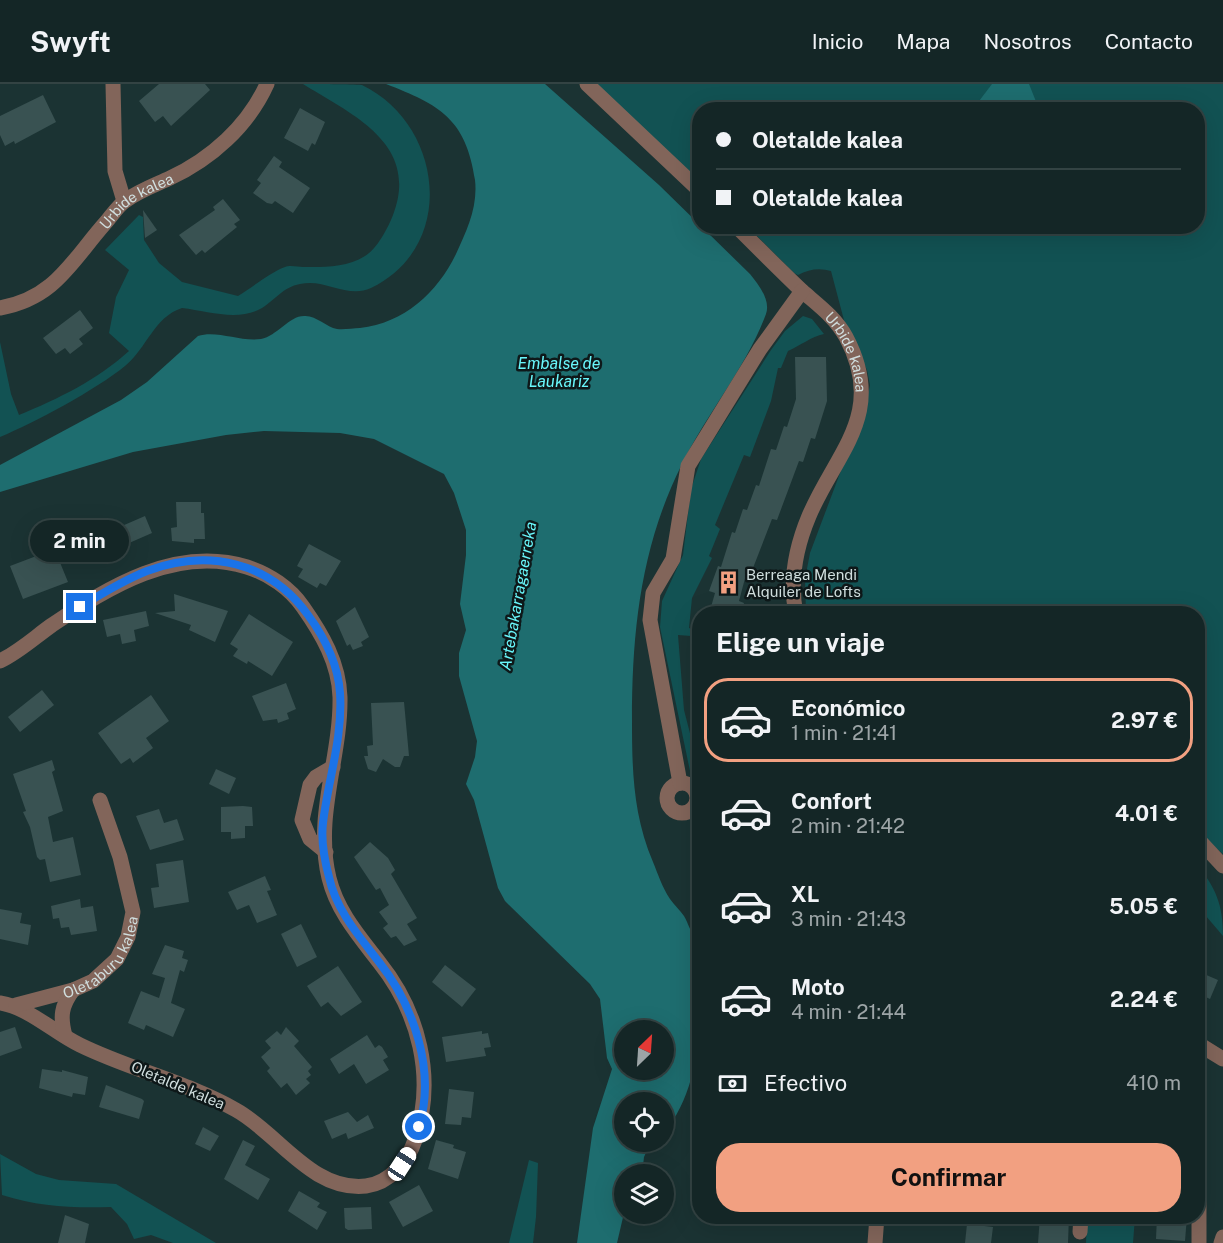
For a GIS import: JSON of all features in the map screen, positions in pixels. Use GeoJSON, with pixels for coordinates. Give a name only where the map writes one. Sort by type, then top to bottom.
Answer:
{"type":"FeatureCollection","features":[{"type":"Feature","properties":{"kind":"street"},"geometry":{"type":"LineString","coordinates":[[113,84],[115,171],[124,201]]}},
{"type":"Feature","properties":{"kind":"street","name":"Urbide kalea"},"geometry":{"type":"LineString","coordinates":[[0,308],[22,304],[50,288],[71,267],[124,201],[210,155],[248,115],[267,84]]}},
{"type":"Feature","properties":{"kind":"street"},"geometry":{"type":"LineString","coordinates":[[587,84],[692,183]]}},
{"type":"Feature","properties":{"kind":"street","name":"Urbide kalea"},"geometry":{"type":"LineString","coordinates":[[744,234],[802,291],[831,315],[846,338],[856,368],[861,401],[852,438],[809,516],[791,585],[795,606]]}},
{"type":"Feature","properties":{"kind":"street"},"geometry":{"type":"LineString","coordinates":[[680,783],[650,620],[653,592],[673,559],[688,466],[760,349],[802,291]]}},
{"type":"Feature","properties":{"kind":"street","name":"Oletalde kalea"},"geometry":{"type":"LineString","coordinates":[[0,661],[80,607],[148,570],[193,561],[230,562],[261,571],[294,594],[322,634],[330,654],[340,695],[338,741],[322,826],[329,878],[339,905],[361,940],[405,999],[418,1034],[424,1080],[423,1113],[412,1148],[392,1174],[366,1186],[334,1182],[314,1173],[241,1113],[209,1095],[80,1045],[16,1005],[0,1003]]}},
{"type":"Feature","properties":{"kind":"street"},"geometry":{"type":"LineString","coordinates":[[326,852],[310,839],[302,820],[310,784],[316,777],[333,766]]}},
{"type":"Feature","properties":{"kind":"street","name":"Oletaburu kalea"},"geometry":{"type":"LineString","coordinates":[[16,1005],[73,990],[93,981],[117,959],[128,937],[133,912],[120,857],[100,800]]}},
{"type":"Feature","properties":{"kind":"street"},"geometry":{"type":"LineString","coordinates":[[1205,847],[1223,866]]}},
{"type":"Feature","properties":{"kind":"street"},"geometry":{"type":"LineString","coordinates":[[65,1036],[60,1014],[64,1002],[73,990]]}},
{"type":"Feature","properties":{"kind":"street"},"geometry":{"type":"LineString","coordinates":[[1205,1044],[1223,1045]]}},
{"type":"Feature","properties":{"kind":"street"},"geometry":{"type":"LineString","coordinates":[[1205,1047],[1223,1059]]}},
{"type":"Feature","properties":{"kind":"street"},"geometry":{"type":"LineString","coordinates":[[875,1243],[876,1224]]}},
{"type":"Feature","properties":{"kind":"street"},"geometry":{"type":"LineString","coordinates":[[1198,1224],[1198,1243]]}},
{"type":"Feature","properties":{"kind":"street"},"geometry":{"type":"LineString","coordinates":[[1221,1243],[1223,1237]]}},
{"type":"Feature","properties":{"kind":"shaded area"},"geometry":{"type":"Polygon","coordinates":[[[303,84],[362,85],[389,103],[410,127],[423,155],[430,185],[428,216],[418,244],[399,269],[371,288],[362,291],[318,284],[300,284],[284,291],[262,308],[243,314],[233,315],[182,308],[172,312],[157,326],[133,359],[113,375],[65,405],[0,437],[0,342],[11,394],[19,415],[77,388],[104,371],[129,351],[109,333],[116,297],[129,270],[105,250],[139,215],[143,217],[144,240],[159,263],[182,282],[238,296],[285,267],[343,265],[358,260],[374,248],[391,220],[399,190],[397,169],[390,151],[377,134],[361,120],[303,84]]]}},
{"type":"Feature","properties":{"kind":"shaded area"},"geometry":{"type":"Polygon","coordinates":[[[585,84],[1223,84],[1223,854],[1205,839],[1205,606],[806,606],[805,579],[810,553],[866,404],[870,385],[867,370],[845,324],[831,271],[819,269],[798,275],[755,234],[1205,234],[1205,102],[692,102],[692,176],[585,84]]]}},
{"type":"Feature","properties":{"kind":"shaded area"},"geometry":{"type":"Polygon","coordinates":[[[803,316],[812,319],[824,334],[788,351],[781,368],[778,368],[771,401],[750,457],[744,455],[715,525],[720,529],[709,556],[712,558],[692,598],[689,628],[692,629],[692,634],[691,636],[678,635],[684,710],[692,741],[692,773],[660,627],[662,601],[683,555],[691,489],[701,459],[785,331],[803,316]]]}},
{"type":"Feature","properties":{"kind":"shaded area"},"geometry":{"type":"Polygon","coordinates":[[[1205,875],[1220,906],[1223,936],[1205,915],[1205,875]]]}},
{"type":"Feature","properties":{"kind":"shaded area"},"geometry":{"type":"Polygon","coordinates":[[[0,1154],[36,1174],[59,1180],[116,1184],[216,1243],[173,1243],[151,1235],[134,1239],[127,1224],[111,1207],[56,1206],[2,1195],[0,1154]]]}},
{"type":"Feature","properties":{"kind":"shaded area"},"geometry":{"type":"Polygon","coordinates":[[[529,1160],[538,1163],[533,1243],[509,1243],[529,1160]]]}},
{"type":"Feature","properties":{"kind":"shaded area"},"geometry":{"type":"Polygon","coordinates":[[[1087,1224],[1134,1224],[1133,1243],[1086,1243],[1087,1224]]]}},
{"type":"Feature","properties":{"kind":"water","name":"Embalse de Laukariz"},"geometry":{"type":"Polygon","coordinates":[[[386,84],[545,84],[692,217],[692,234],[709,234],[750,274],[763,292],[767,303],[766,314],[758,334],[692,445],[668,495],[648,557],[642,589],[632,687],[632,757],[635,792],[641,827],[662,885],[692,932],[692,1074],[688,1090],[674,1118],[674,1092],[614,1092],[614,1152],[646,1152],[643,1164],[614,1164],[614,1224],[621,1224],[617,1243],[577,1243],[593,1128],[612,1069],[607,1058],[600,999],[590,984],[505,901],[498,888],[474,800],[466,784],[475,757],[477,741],[459,676],[459,653],[466,630],[460,604],[466,555],[466,530],[454,493],[444,474],[374,439],[340,433],[264,431],[226,435],[133,452],[0,492],[0,465],[121,400],[147,382],[198,336],[213,334],[261,339],[293,319],[304,316],[313,317],[337,329],[360,328],[391,320],[417,304],[439,281],[456,254],[471,218],[475,200],[475,180],[465,142],[457,128],[436,108],[386,84]]]}},
{"type":"Feature","properties":{"kind":"water"},"geometry":{"type":"Polygon","coordinates":[[[992,84],[1029,84],[1036,102],[978,102],[992,84]]]}},
{"type":"Feature","properties":{"kind":"building"},"geometry":{"type":"Polygon","coordinates":[[[159,84],[205,84],[210,90],[171,126],[163,116],[155,122],[139,101],[159,84]]]}},
{"type":"Feature","properties":{"kind":"building"},"geometry":{"type":"Polygon","coordinates":[[[43,95],[56,122],[15,144],[14,141],[5,146],[0,135],[0,116],[43,95]]]}},
{"type":"Feature","properties":{"kind":"building"},"geometry":{"type":"Polygon","coordinates":[[[300,108],[325,122],[315,145],[312,143],[308,151],[284,138],[300,108]]]}},
{"type":"Feature","properties":{"kind":"building"},"geometry":{"type":"Polygon","coordinates":[[[274,156],[282,162],[279,167],[310,188],[293,213],[275,201],[272,204],[267,203],[253,193],[261,183],[257,180],[274,156]]]}},
{"type":"Feature","properties":{"kind":"building"},"geometry":{"type":"Polygon","coordinates":[[[223,199],[240,220],[234,224],[237,227],[205,253],[202,250],[196,255],[179,235],[215,210],[213,207],[223,199]]]}},
{"type":"Feature","properties":{"kind":"building"},"geometry":{"type":"Polygon","coordinates":[[[143,210],[157,230],[145,238],[143,210]]]}},
{"type":"Feature","properties":{"kind":"building"},"geometry":{"type":"Polygon","coordinates":[[[80,310],[93,328],[79,339],[83,344],[70,354],[65,348],[56,354],[43,338],[80,310]]]}},
{"type":"Feature","properties":{"kind":"building"},"geometry":{"type":"Polygon","coordinates":[[[795,357],[826,357],[827,401],[815,439],[811,438],[803,462],[799,461],[777,520],[772,519],[753,568],[748,567],[739,601],[744,603],[743,606],[711,606],[715,593],[709,591],[718,566],[721,567],[732,532],[735,533],[743,509],[747,510],[756,485],[759,486],[771,449],[776,450],[784,426],[787,427],[796,399],[795,357]]]}},
{"type":"Feature","properties":{"kind":"building"},"geometry":{"type":"Polygon","coordinates":[[[176,502],[201,502],[201,513],[204,513],[205,539],[194,539],[194,543],[172,541],[171,528],[177,527],[176,502]]]}},
{"type":"Feature","properties":{"kind":"building"},"geometry":{"type":"Polygon","coordinates":[[[145,516],[152,533],[120,547],[118,542],[113,544],[108,532],[145,516]]]}},
{"type":"Feature","properties":{"kind":"building"},"geometry":{"type":"Polygon","coordinates":[[[52,543],[68,582],[23,599],[10,566],[39,555],[38,551],[52,543]]]}},
{"type":"Feature","properties":{"kind":"building"},"geometry":{"type":"Polygon","coordinates":[[[309,544],[341,561],[326,586],[320,583],[317,588],[298,577],[303,569],[297,566],[309,544]]]}},
{"type":"Feature","properties":{"kind":"building"},"geometry":{"type":"Polygon","coordinates":[[[174,594],[228,611],[215,642],[189,630],[191,625],[155,613],[175,611],[174,594]]]}},
{"type":"Feature","properties":{"kind":"building"},"geometry":{"type":"Polygon","coordinates":[[[355,607],[369,637],[361,642],[363,646],[353,650],[350,644],[347,646],[336,621],[355,607]]]}},
{"type":"Feature","properties":{"kind":"building"},"geometry":{"type":"Polygon","coordinates":[[[146,611],[149,626],[134,630],[136,641],[122,644],[120,634],[107,637],[103,620],[146,611]]]}},
{"type":"Feature","properties":{"kind":"building"},"geometry":{"type":"Polygon","coordinates":[[[249,614],[293,642],[272,676],[248,661],[247,664],[233,656],[238,649],[230,644],[249,614]]]}},
{"type":"Feature","properties":{"kind":"building"},"geometry":{"type":"Polygon","coordinates":[[[286,683],[296,709],[287,713],[289,719],[278,723],[277,719],[263,721],[252,696],[286,683]]]}},
{"type":"Feature","properties":{"kind":"building"},"geometry":{"type":"Polygon","coordinates":[[[42,690],[54,705],[20,732],[8,717],[42,690]]]}},
{"type":"Feature","properties":{"kind":"building"},"geometry":{"type":"Polygon","coordinates":[[[151,695],[169,721],[146,738],[153,748],[133,763],[130,758],[121,764],[98,733],[151,695]]]}},
{"type":"Feature","properties":{"kind":"building"},"geometry":{"type":"Polygon","coordinates":[[[404,702],[409,756],[404,756],[400,767],[395,767],[383,759],[376,772],[368,769],[364,756],[368,756],[367,746],[373,745],[371,703],[404,702]]]}},
{"type":"Feature","properties":{"kind":"building"},"geometry":{"type":"Polygon","coordinates":[[[52,760],[55,770],[52,772],[63,811],[48,817],[53,842],[73,837],[81,875],[50,882],[45,859],[40,860],[37,857],[30,827],[23,812],[26,811],[13,774],[52,760]]]}},
{"type":"Feature","properties":{"kind":"building"},"geometry":{"type":"Polygon","coordinates":[[[216,769],[236,778],[229,794],[209,784],[216,769]]]}},
{"type":"Feature","properties":{"kind":"building"},"geometry":{"type":"Polygon","coordinates":[[[221,807],[252,807],[253,826],[245,826],[245,838],[231,839],[231,832],[221,832],[221,807]]]}},
{"type":"Feature","properties":{"kind":"building"},"geometry":{"type":"Polygon","coordinates":[[[159,809],[164,823],[177,819],[184,840],[150,850],[136,816],[159,809]]]}},
{"type":"Feature","properties":{"kind":"building"},"geometry":{"type":"Polygon","coordinates":[[[370,842],[388,858],[395,870],[391,874],[417,918],[407,924],[417,940],[404,946],[396,936],[391,938],[383,928],[388,924],[379,912],[389,905],[380,888],[376,890],[354,857],[370,842]]]}},
{"type":"Feature","properties":{"kind":"building"},"geometry":{"type":"Polygon","coordinates":[[[183,860],[189,902],[154,908],[151,888],[159,887],[156,864],[183,860]]]}},
{"type":"Feature","properties":{"kind":"building"},"geometry":{"type":"Polygon","coordinates":[[[265,876],[271,890],[267,891],[277,915],[257,923],[249,905],[237,910],[228,892],[265,876]]]}},
{"type":"Feature","properties":{"kind":"building"},"geometry":{"type":"Polygon","coordinates":[[[80,899],[81,908],[93,906],[97,931],[71,935],[69,927],[61,928],[59,918],[53,919],[51,906],[80,899]]]}},
{"type":"Feature","properties":{"kind":"building"},"geometry":{"type":"Polygon","coordinates":[[[0,909],[22,913],[20,923],[31,925],[28,945],[0,939],[0,909]]]}},
{"type":"Feature","properties":{"kind":"building"},"geometry":{"type":"Polygon","coordinates":[[[301,924],[317,957],[297,967],[281,934],[301,924]]]}},
{"type":"Feature","properties":{"kind":"building"},"geometry":{"type":"Polygon","coordinates":[[[165,945],[184,951],[182,958],[188,960],[184,972],[180,970],[171,1003],[185,1009],[173,1037],[146,1025],[144,1030],[128,1023],[141,991],[159,998],[165,978],[152,974],[165,945]]]}},
{"type":"Feature","properties":{"kind":"building"},"geometry":{"type":"Polygon","coordinates":[[[445,965],[476,989],[462,1007],[432,982],[445,965]]]}},
{"type":"Feature","properties":{"kind":"building"},"geometry":{"type":"Polygon","coordinates":[[[338,966],[362,1002],[341,1016],[328,1002],[321,1007],[307,986],[338,966]]]}},
{"type":"Feature","properties":{"kind":"building"},"geometry":{"type":"Polygon","coordinates":[[[1205,974],[1218,980],[1210,999],[1205,997],[1205,974]]]}},
{"type":"Feature","properties":{"kind":"building"},"geometry":{"type":"Polygon","coordinates":[[[15,1027],[22,1048],[0,1056],[0,1032],[15,1027]]]}},
{"type":"Feature","properties":{"kind":"building"},"geometry":{"type":"Polygon","coordinates":[[[286,1027],[299,1041],[294,1046],[312,1067],[308,1071],[311,1075],[306,1079],[310,1083],[296,1095],[287,1083],[281,1088],[267,1071],[270,1068],[261,1057],[271,1048],[265,1041],[277,1031],[281,1035],[286,1027]]]}},
{"type":"Feature","properties":{"kind":"building"},"geometry":{"type":"Polygon","coordinates":[[[482,1031],[482,1034],[488,1033],[491,1047],[484,1048],[486,1056],[446,1062],[442,1037],[482,1031]]]}},
{"type":"Feature","properties":{"kind":"building"},"geometry":{"type":"Polygon","coordinates":[[[367,1035],[375,1048],[379,1045],[382,1047],[388,1057],[383,1060],[389,1070],[366,1084],[354,1064],[339,1074],[330,1059],[367,1035]]]}},
{"type":"Feature","properties":{"kind":"building"},"geometry":{"type":"Polygon","coordinates":[[[42,1069],[62,1072],[62,1070],[88,1077],[85,1095],[73,1093],[72,1097],[39,1088],[42,1069]]]}},
{"type":"Feature","properties":{"kind":"building"},"geometry":{"type":"Polygon","coordinates":[[[106,1085],[144,1101],[139,1119],[99,1107],[106,1085]]]}},
{"type":"Feature","properties":{"kind":"building"},"geometry":{"type":"Polygon","coordinates":[[[449,1089],[474,1092],[471,1118],[462,1117],[461,1125],[445,1124],[449,1089]]]}},
{"type":"Feature","properties":{"kind":"building"},"geometry":{"type":"Polygon","coordinates":[[[348,1112],[357,1122],[368,1115],[374,1128],[348,1139],[346,1133],[332,1139],[324,1121],[348,1112]]]}},
{"type":"Feature","properties":{"kind":"building"},"geometry":{"type":"Polygon","coordinates":[[[203,1127],[219,1136],[210,1151],[195,1144],[203,1127]]]}},
{"type":"Feature","properties":{"kind":"building"},"geometry":{"type":"Polygon","coordinates":[[[243,1140],[255,1146],[245,1165],[270,1179],[258,1200],[224,1179],[243,1140]]]}},
{"type":"Feature","properties":{"kind":"building"},"geometry":{"type":"Polygon","coordinates":[[[436,1140],[454,1145],[453,1148],[466,1152],[458,1179],[428,1169],[436,1140]]]}},
{"type":"Feature","properties":{"kind":"building"},"geometry":{"type":"Polygon","coordinates":[[[419,1185],[433,1211],[403,1227],[389,1202],[419,1185]]]}},
{"type":"Feature","properties":{"kind":"building"},"geometry":{"type":"Polygon","coordinates":[[[299,1191],[320,1203],[317,1207],[327,1212],[317,1230],[288,1211],[299,1191]]]}},
{"type":"Feature","properties":{"kind":"building"},"geometry":{"type":"Polygon","coordinates":[[[371,1207],[372,1229],[348,1230],[345,1228],[344,1208],[371,1207]]]}},
{"type":"Feature","properties":{"kind":"building"},"geometry":{"type":"Polygon","coordinates":[[[65,1215],[89,1224],[85,1243],[58,1243],[65,1215]]]}},
{"type":"Feature","properties":{"kind":"building"},"geometry":{"type":"Polygon","coordinates":[[[967,1224],[993,1227],[991,1243],[965,1243],[967,1224]]]}},
{"type":"Feature","properties":{"kind":"building"},"geometry":{"type":"Polygon","coordinates":[[[1039,1224],[1069,1224],[1068,1243],[1038,1243],[1039,1224]]]}},
{"type":"Feature","properties":{"kind":"building"},"geometry":{"type":"Polygon","coordinates":[[[1157,1224],[1186,1224],[1185,1241],[1156,1239],[1157,1224]]]}},
{"type":"Feature","properties":{"kind":"place","name":"Berreaga Mendi Alquiler de Lofts"},"geometry":{"type":"Point","coordinates":[728,583]}},
{"type":"Feature","properties":{"kind":"route"},"geometry":{"type":"LineString","coordinates":[[80,607],[148,570],[193,561],[230,562],[261,571],[294,594],[322,634],[336,671],[340,695],[338,741],[322,826],[329,878],[339,905],[361,940],[405,999],[418,1034],[424,1080],[423,1113],[419,1127]]}},
{"type":"Feature","properties":{"kind":"water label","name":"Artebakarragaerreka"},"geometry":{"type":"Point","coordinates":[518,596]}}]}
